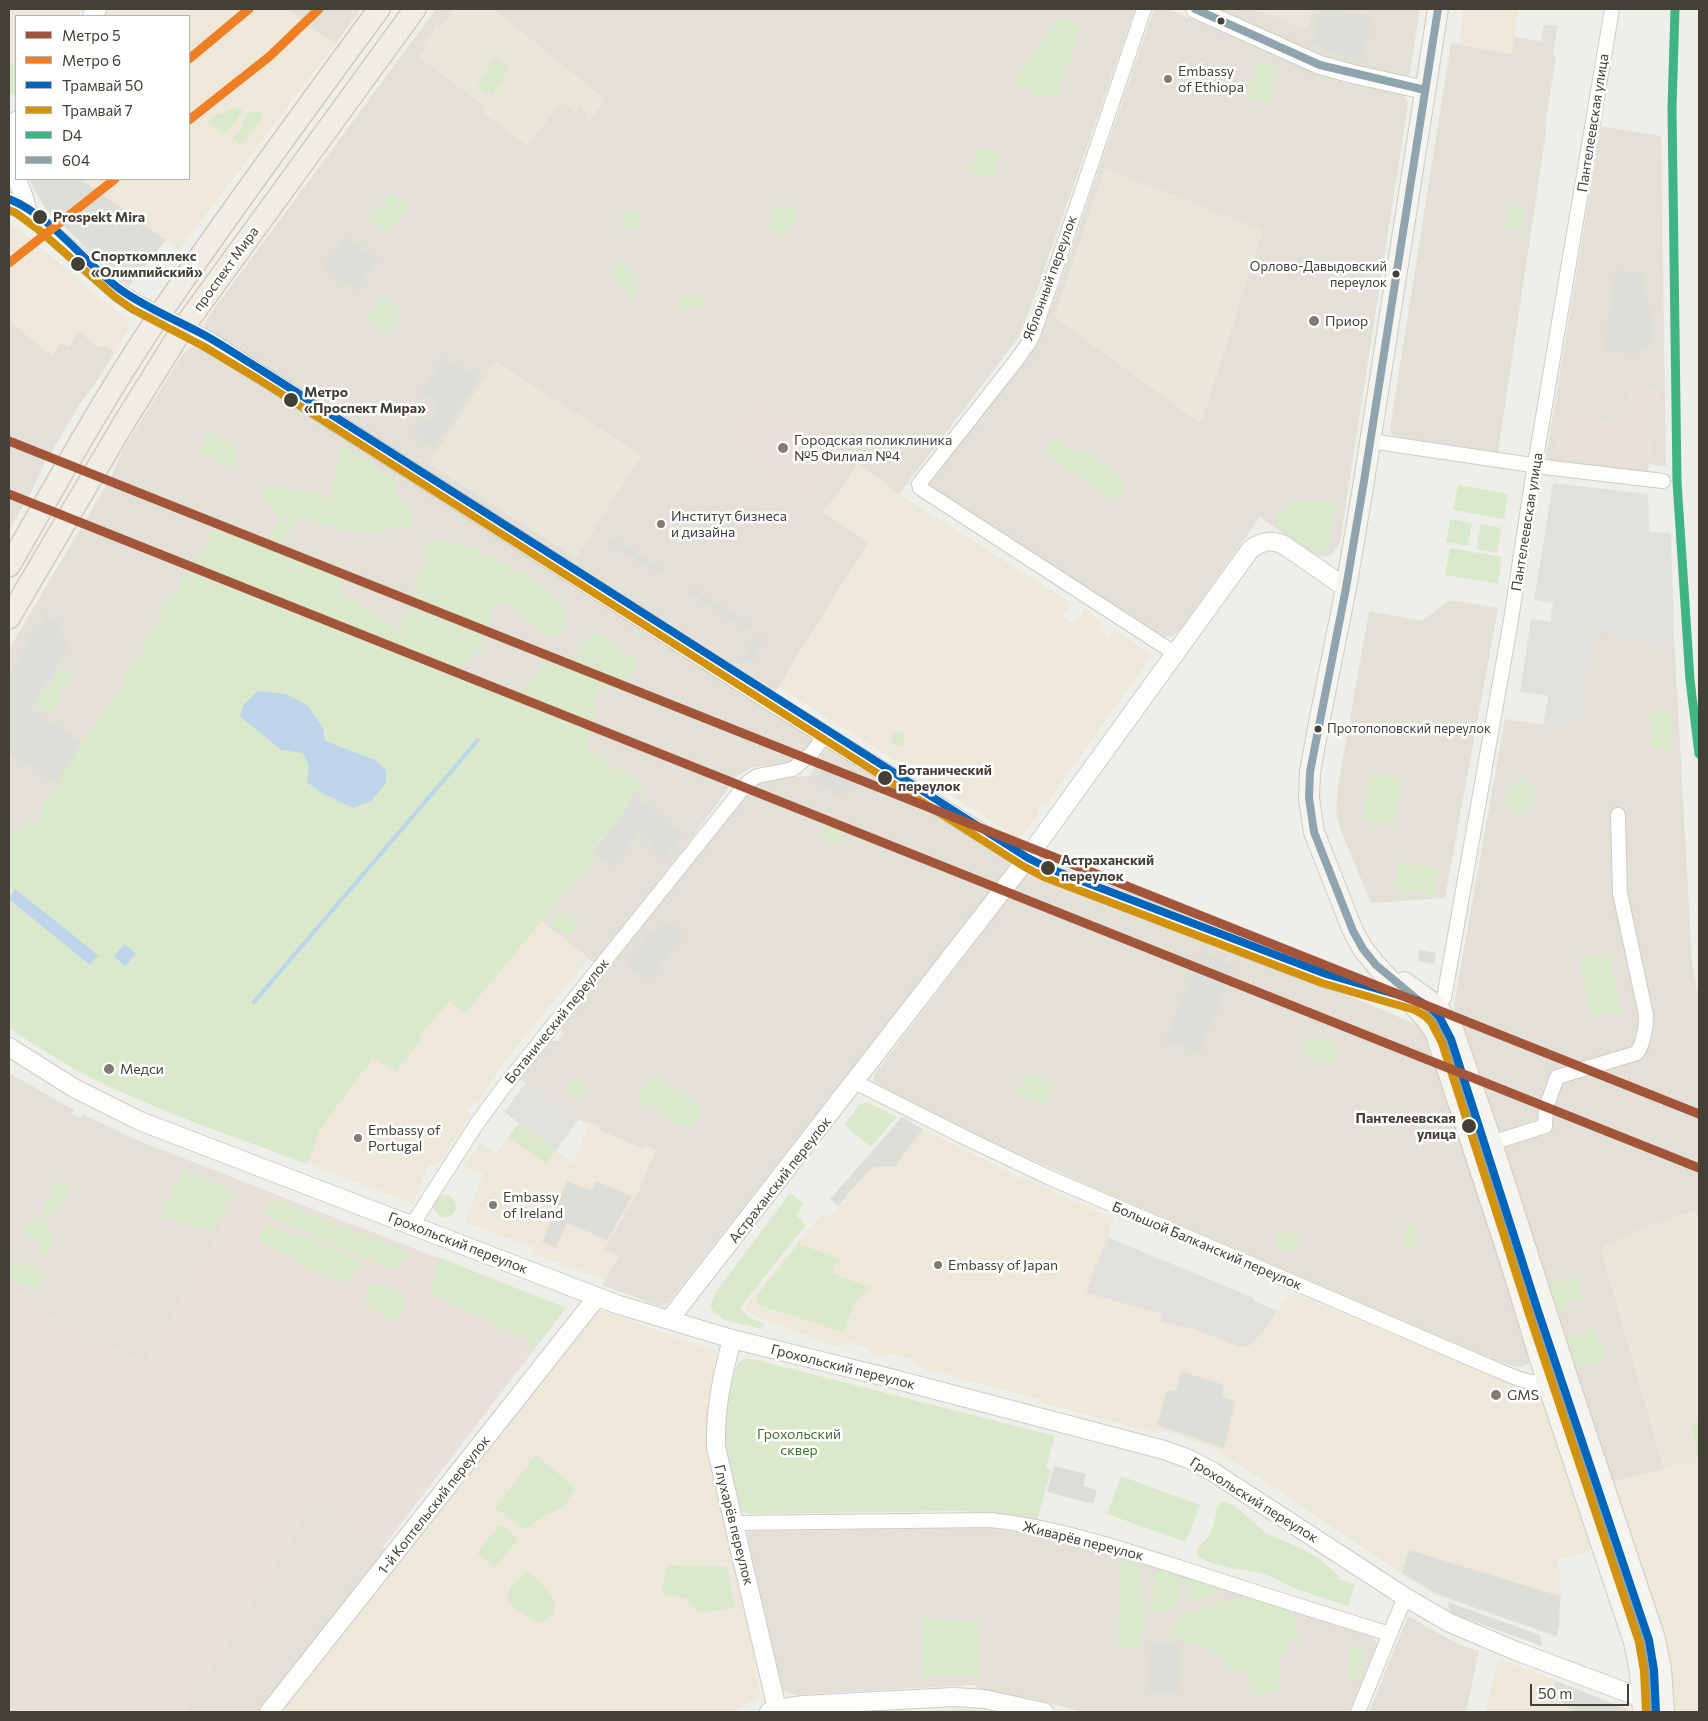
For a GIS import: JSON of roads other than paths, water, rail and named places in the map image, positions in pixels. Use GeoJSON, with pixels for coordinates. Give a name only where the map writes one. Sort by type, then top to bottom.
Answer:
{"type":"FeatureCollection","features":[{"type":"Feature","properties":{"kind":"main road","name":"проспект Мира"},"geometry":{"type":"LineString","coordinates":[[9,566],[103,405],[160,316],[277,148],[380,9]]}},
{"type":"Feature","properties":{"kind":"main road","name":"проспект Мира"},"geometry":{"type":"LineString","coordinates":[[9,618],[183,328],[415,9]]}},
{"type":"Feature","properties":{"kind":"main road"},"geometry":{"type":"LineString","coordinates":[[1438,9],[1346,588],[1310,772],[1308,798],[1314,832],[1353,931],[1363,949],[1427,1020],[1435,1032],[1512,1267],[1547,1382],[1634,1642],[1640,1672],[1642,1705]]}},
{"type":"Feature","properties":{"kind":"main road"},"geometry":{"type":"LineString","coordinates":[[1376,965],[1436,1005],[1453,1028],[1492,1143],[1566,1376],[1655,1639],[1661,1669],[1664,1709]]}},
{"type":"Feature","properties":{"kind":"street","name":"Яблонный переулок"},"geometry":{"type":"LineString","coordinates":[[1144,9],[1034,332],[1015,362],[919,484],[920,488],[1176,654]]}},
{"type":"Feature","properties":{"kind":"street"},"geometry":{"type":"LineString","coordinates":[[1195,9],[1327,67],[1425,90]]}},
{"type":"Feature","properties":{"kind":"street","name":"Пантелеевская улица"},"geometry":{"type":"LineString","coordinates":[[1436,1005],[1444,998],[1510,630],[1535,466],[1612,9]]}},
{"type":"Feature","properties":{"kind":"street"},"geometry":{"type":"LineString","coordinates":[[15,126],[10,158],[15,171]]}},
{"type":"Feature","properties":{"kind":"street"},"geometry":{"type":"LineString","coordinates":[[17,180],[27,212]]}},
{"type":"Feature","properties":{"kind":"street"},"geometry":{"type":"LineString","coordinates":[[9,202],[27,212],[118,292],[134,303],[207,340],[825,735],[1026,861],[1047,872],[1307,972],[1410,1002],[1431,1006],[1436,1005]]}},
{"type":"Feature","properties":{"kind":"street"},"geometry":{"type":"LineString","coordinates":[[1370,441],[1535,466],[1663,481]]}},
{"type":"Feature","properties":{"kind":"street","name":"Астраханский переулок"},"geometry":{"type":"LineString","coordinates":[[669,1320],[1026,861],[1250,550],[1258,544],[1276,541],[1346,588]]}},
{"type":"Feature","properties":{"kind":"street","name":"Ботанический переулок"},"geometry":{"type":"LineString","coordinates":[[412,1226],[476,1125],[503,1088],[748,782],[757,776],[793,769],[812,753],[825,735]]}},
{"type":"Feature","properties":{"kind":"street"},"geometry":{"type":"LineString","coordinates":[[1492,1143],[1545,1126],[1546,1108],[1557,1076],[1636,1054],[1642,1045],[1646,1028],[1646,1015],[1620,893],[1618,815]]}},
{"type":"Feature","properties":{"kind":"street","name":"Грохольский переулок"},"geometry":{"type":"LineString","coordinates":[[9,1047],[74,1088],[140,1121],[616,1304],[732,1339],[1010,1409],[1164,1450],[1189,1459],[1213,1472],[1450,1623],[1642,1705],[1664,1709]]}},
{"type":"Feature","properties":{"kind":"street","name":"Большой Балканский переулок"},"geometry":{"type":"LineString","coordinates":[[855,1082],[960,1136],[1048,1176],[1525,1381],[1547,1382],[1566,1376]]}},
{"type":"Feature","properties":{"kind":"street","name":"1-й Коптельский переулок"},"geometry":{"type":"LineString","coordinates":[[269,1712],[597,1297]]}},
{"type":"Feature","properties":{"kind":"street","name":"Глухарёв переулок"},"geometry":{"type":"LineString","coordinates":[[732,1339],[720,1385],[716,1424],[718,1457],[735,1522],[773,1711]]}},
{"type":"Feature","properties":{"kind":"street","name":"Живарёв переулок"},"geometry":{"type":"LineString","coordinates":[[735,1522],[990,1520],[1027,1525],[1116,1547],[1390,1634]]}},
{"type":"Feature","properties":{"kind":"street"},"geometry":{"type":"LineString","coordinates":[[1358,1712],[1405,1596]]}},
{"type":"Feature","properties":{"kind":"street"},"geometry":{"type":"LineString","coordinates":[[773,1711],[803,1705],[954,1697],[984,1700],[1044,1712]]}},
{"type":"Feature","properties":{"kind":"water"},"geometry":{"type":"Polygon","coordinates":[[[258,691],[286,694],[307,705],[323,728],[325,741],[375,760],[386,770],[386,783],[371,801],[353,808],[322,793],[307,782],[309,766],[303,753],[281,750],[240,716],[244,704],[258,691]]]}},
{"type":"Feature","properties":{"kind":"water"},"geometry":{"type":"Polygon","coordinates":[[[15,889],[98,955],[90,965],[9,899],[15,889]]]}},
{"type":"Feature","properties":{"kind":"water"},"geometry":{"type":"Polygon","coordinates":[[[125,944],[136,954],[125,966],[114,956],[125,944]]]}},
{"type":"Feature","properties":{"kind":"waterway"},"geometry":{"type":"LineString","coordinates":[[254,1002],[478,740]]}},
{"type":"Feature","properties":{"kind":"metro line","name":"6"},"geometry":{"type":"LineString","coordinates":[[190,58],[249,9]]}},
{"type":"Feature","properties":{"kind":"metro line","name":"6"},"geometry":{"type":"LineString","coordinates":[[190,119],[270,56],[319,9]]}},
{"type":"Feature","properties":{"kind":"metro line","name":"6"},"geometry":{"type":"LineString","coordinates":[[9,263],[114,180]]}},
{"type":"Feature","properties":{"kind":"metro line","name":"5"},"geometry":{"type":"LineString","coordinates":[[9,441],[1699,1114]]}},
{"type":"Feature","properties":{"kind":"metro line","name":"5"},"geometry":{"type":"LineString","coordinates":[[9,494],[1699,1168]]}},
{"type":"Feature","properties":{"kind":"tram line","name":"50"},"geometry":{"type":"LineString","coordinates":[[9,199],[25,207],[54,228],[107,279],[131,297],[229,350],[1028,858],[1048,868],[1326,974],[1419,1001],[1431,1008],[1439,1016],[1451,1039],[1538,1311],[1649,1640],[1654,1670],[1656,1712]]}},
{"type":"Feature","properties":{"kind":"tram line","name":"7"},"geometry":{"type":"LineString","coordinates":[[9,210],[39,230],[115,297],[132,309],[203,346],[258,379],[1023,866],[1044,877],[1322,983],[1415,1010],[1425,1016],[1431,1022],[1442,1043],[1529,1314],[1639,1642],[1644,1671],[1646,1712]]}},
{"type":"Feature","properties":{"kind":"place","name":"Embassy of Ethiopa"},"geometry":{"type":"Point","coordinates":[1168,79]}},
{"type":"Feature","properties":{"kind":"place","name":"Prospekt Mira"},"geometry":{"type":"Point","coordinates":[40,217]}},
{"type":"Feature","properties":{"kind":"place","name":"Спорткомплекс «Олимпийский»"},"geometry":{"type":"Point","coordinates":[78,264]}},
{"type":"Feature","properties":{"kind":"place","name":"Орлово-Давыдовский переулок"},"geometry":{"type":"Point","coordinates":[1396,274]}},
{"type":"Feature","properties":{"kind":"place","name":"Приор"},"geometry":{"type":"Point","coordinates":[1314,321]}},
{"type":"Feature","properties":{"kind":"place","name":"Метро «Проспект Мира»"},"geometry":{"type":"Point","coordinates":[291,400]}},
{"type":"Feature","properties":{"kind":"place","name":"Городская поликлиника №5 Филиал №4"},"geometry":{"type":"Point","coordinates":[783,448]}},
{"type":"Feature","properties":{"kind":"place","name":"Институт бизнеса и дизайна"},"geometry":{"type":"Point","coordinates":[661,524]}},
{"type":"Feature","properties":{"kind":"place","name":"Протопоповский переулок"},"geometry":{"type":"Point","coordinates":[1318,729]}},
{"type":"Feature","properties":{"kind":"place","name":"Ботанический переулок"},"geometry":{"type":"Point","coordinates":[885,778]}},
{"type":"Feature","properties":{"kind":"place","name":"Астраханский переулок"},"geometry":{"type":"Point","coordinates":[1048,868]}},
{"type":"Feature","properties":{"kind":"place","name":"Медси"},"geometry":{"type":"Point","coordinates":[109,1069]}},
{"type":"Feature","properties":{"kind":"place","name":"Пантелеевская улица"},"geometry":{"type":"Point","coordinates":[1469,1126]}},
{"type":"Feature","properties":{"kind":"place","name":"Embassy of Portugal"},"geometry":{"type":"Point","coordinates":[358,1138]}},
{"type":"Feature","properties":{"kind":"place","name":"Embassy of Ireland"},"geometry":{"type":"Point","coordinates":[493,1205]}},
{"type":"Feature","properties":{"kind":"place","name":"Embassy of Japan"},"geometry":{"type":"Point","coordinates":[938,1265]}},
{"type":"Feature","properties":{"kind":"place","name":"GMS"},"geometry":{"type":"Point","coordinates":[1496,1395]}},
{"type":"Feature","properties":{"kind":"park label","name":"Грохольский сквер"},"geometry":{"type":"Point","coordinates":[799,1442]}}]}
